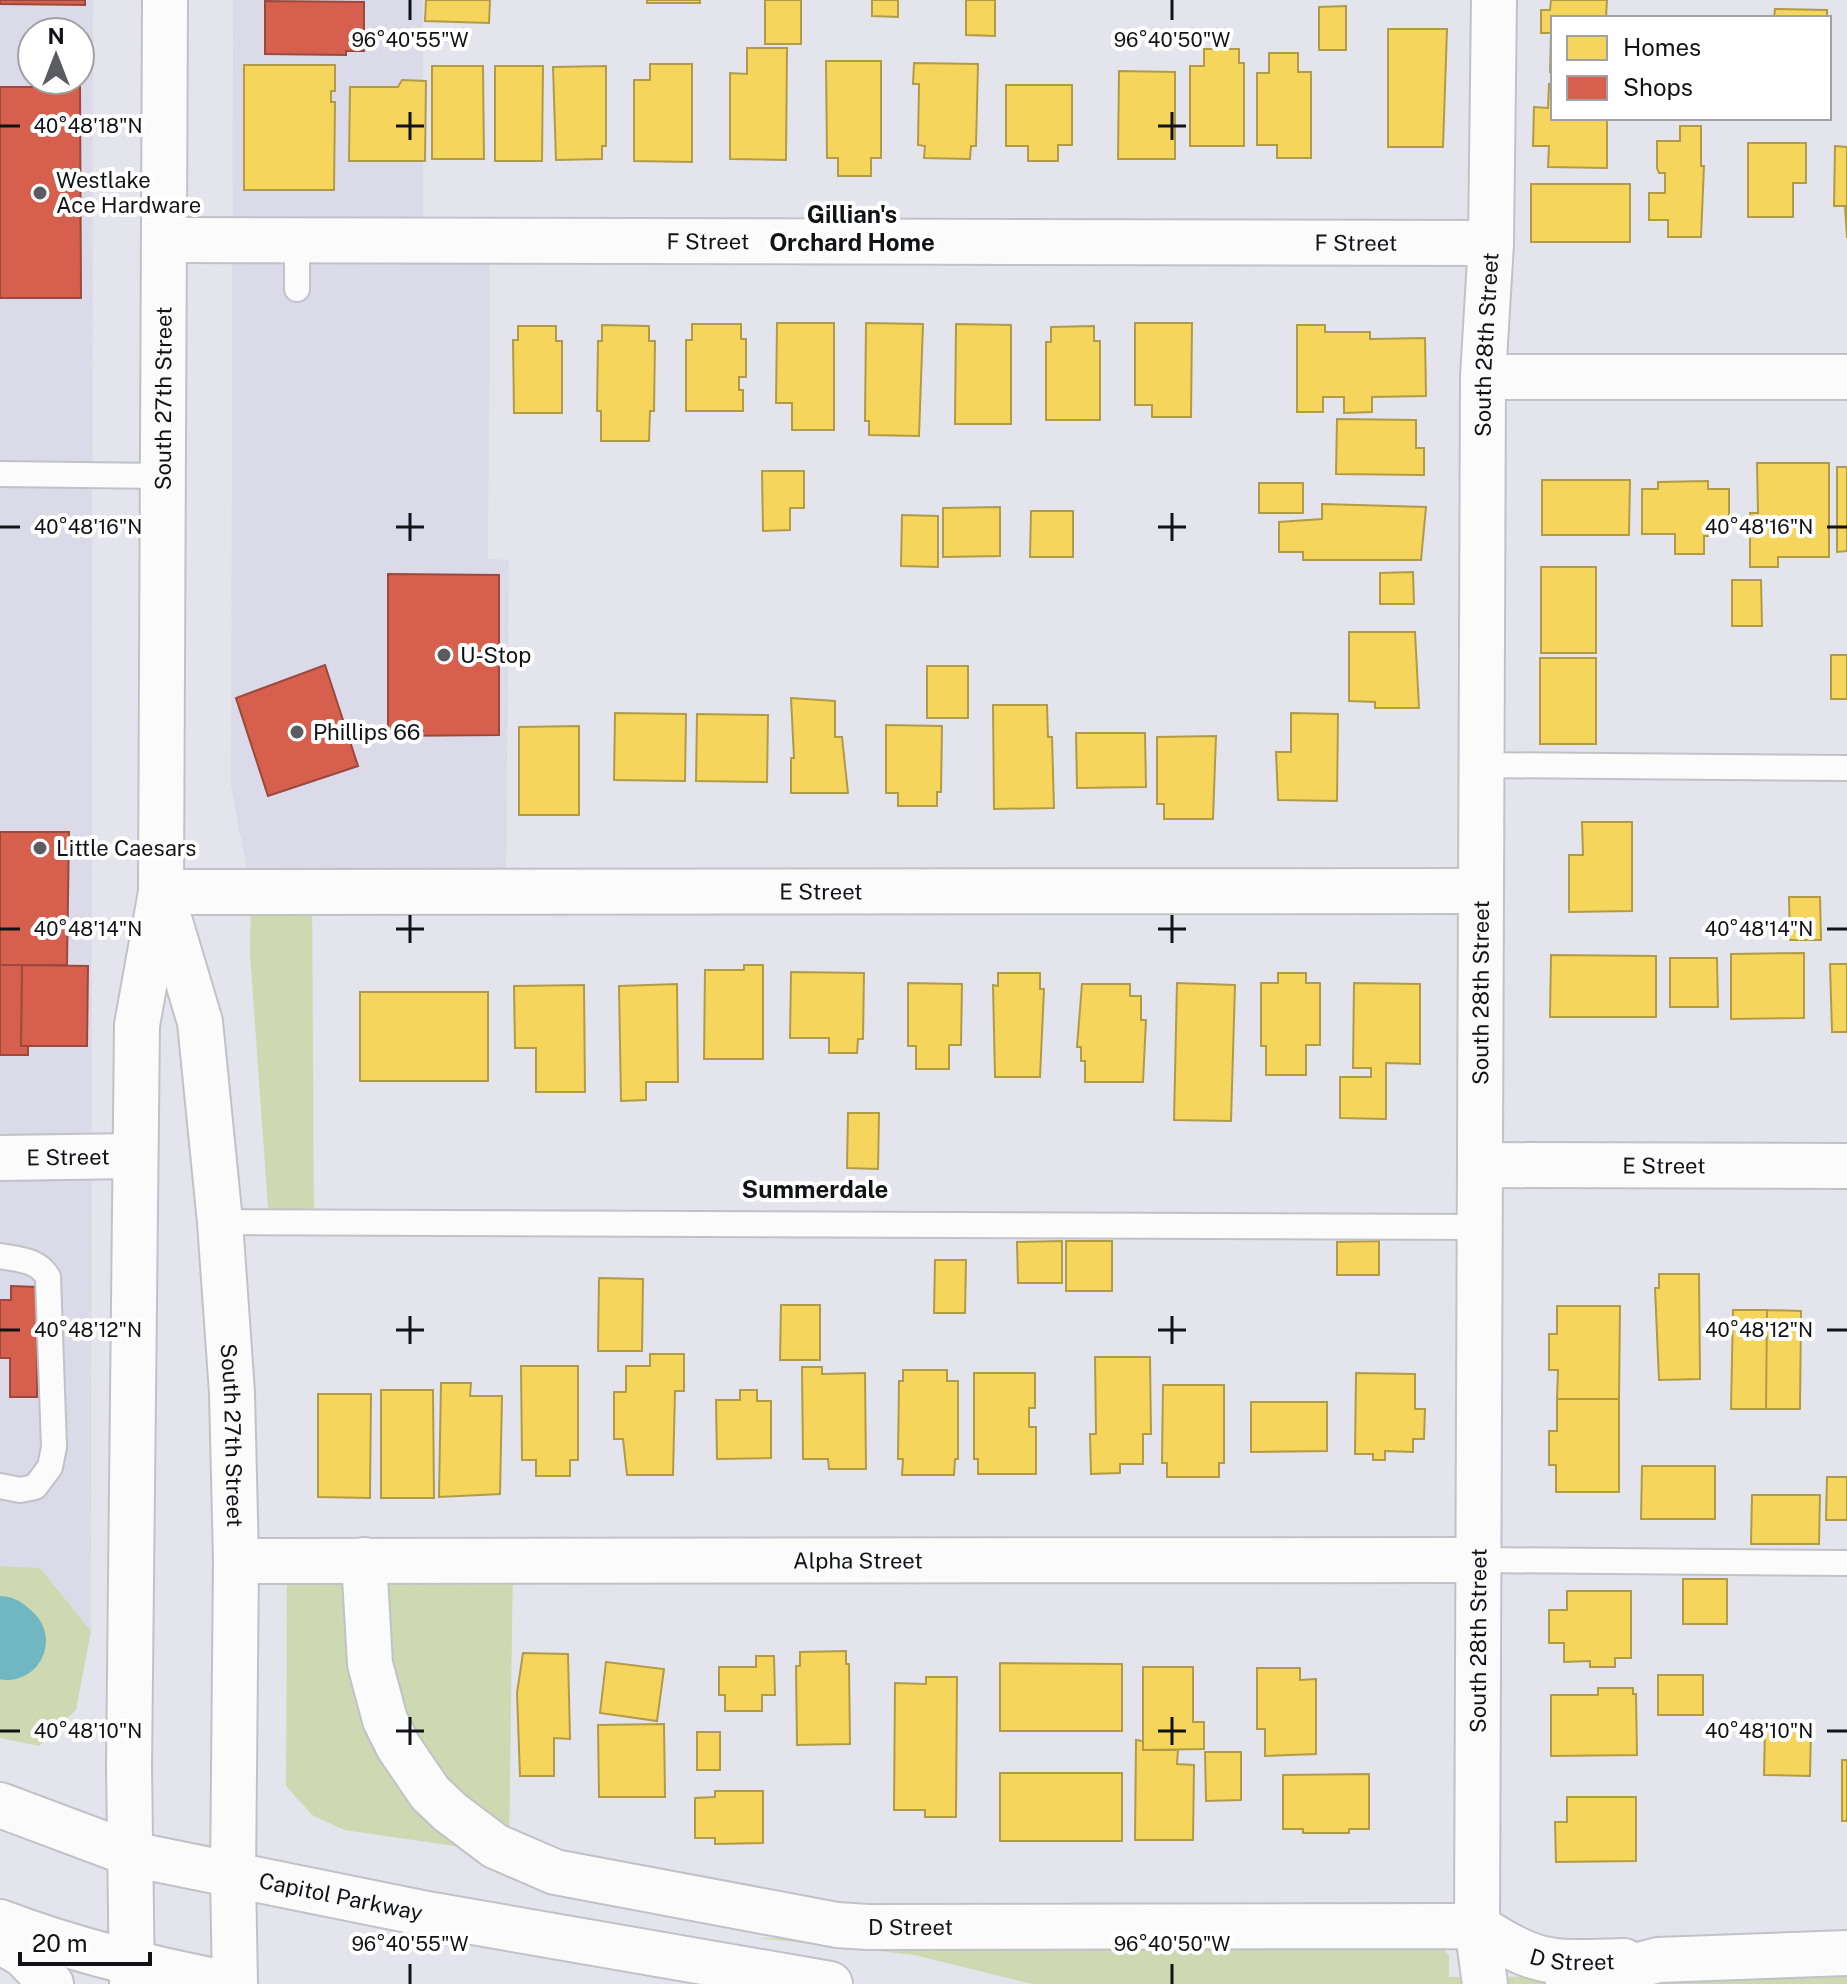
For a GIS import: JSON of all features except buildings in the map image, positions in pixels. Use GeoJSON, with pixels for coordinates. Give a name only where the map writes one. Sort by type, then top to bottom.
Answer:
{"type":"FeatureCollection","features":[{"type":"Feature","properties":{"kind":"street","name":"South 27th Street"},"geometry":{"type":"LineString","coordinates":[[132,1975],[134,1156],[137,1025],[161,892],[165,0]]}},
{"type":"Feature","properties":{"kind":"street","name":"South 28th Street"},"geometry":{"type":"LineString","coordinates":[[1485,1984],[1477,1926],[1480,765],[1483,377],[1491,243],[1494,0]]}},
{"type":"Feature","properties":{"kind":"street","name":"F Street"},"geometry":{"type":"LineString","coordinates":[[164,240],[1491,243]]}},
{"type":"Feature","properties":{"kind":"street"},"geometry":{"type":"LineString","coordinates":[[1483,377],[1847,377]]}},
{"type":"Feature","properties":{"kind":"street","name":"E Street"},"geometry":{"type":"LineString","coordinates":[[161,892],[1480,891]]}},
{"type":"Feature","properties":{"kind":"street","name":"South 27th Street"},"geometry":{"type":"LineString","coordinates":[[161,892],[200,1022],[220,1222],[232,1393],[236,1561],[233,1984]]}},
{"type":"Feature","properties":{"kind":"street","name":"E Street"},"geometry":{"type":"LineString","coordinates":[[0,1158],[134,1156]]}},
{"type":"Feature","properties":{"kind":"street","name":"E Street"},"geometry":{"type":"LineString","coordinates":[[1480,1165],[1847,1166]]}},
{"type":"Feature","properties":{"kind":"street","name":"D Street"},"geometry":{"type":"LineString","coordinates":[[364,1560],[370,1664],[385,1720],[398,1746],[430,1793],[450,1812],[495,1846],[555,1872],[837,1925],[868,1927],[1477,1926],[1523,1955],[1546,1962],[1847,1953]]}},
{"type":"Feature","properties":{"kind":"street","name":"Alpha Street"},"geometry":{"type":"LineString","coordinates":[[236,1561],[1478,1560]]}},
{"type":"Feature","properties":{"kind":"street","name":"Capitol Parkway"},"geometry":{"type":"LineString","coordinates":[[0,1805],[131,1854],[233,1876],[443,1917],[830,1984]]}},
{"type":"Feature","properties":{"kind":"street"},"geometry":{"type":"LineString","coordinates":[[0,1922],[132,1975],[233,1984]]}},
{"type":"Feature","properties":{"kind":"street"},"geometry":{"type":"LineString","coordinates":[[0,1941],[24,1955],[51,1984]]}},
{"type":"Feature","properties":{"kind":"street","name":"D Street"},"geometry":{"type":"LineString","coordinates":[[1568,1984],[1658,1960]]}},
{"type":"Feature","properties":{"kind":"street"},"geometry":{"type":"LineString","coordinates":[[1808,1984],[1847,1975]]}},
{"type":"Feature","properties":{"kind":"lane"},"geometry":{"type":"LineString","coordinates":[[297,241],[297,289]]}},
{"type":"Feature","properties":{"kind":"lane"},"geometry":{"type":"LineString","coordinates":[[0,474],[162,476]]}},
{"type":"Feature","properties":{"kind":"lane"},"geometry":{"type":"LineString","coordinates":[[1480,765],[1847,768]]}},
{"type":"Feature","properties":{"kind":"lane"},"geometry":{"type":"LineString","coordinates":[[220,1222],[1480,1227]]}},
{"type":"Feature","properties":{"kind":"lane"},"geometry":{"type":"LineString","coordinates":[[0,1256],[31,1261],[42,1267],[48,1277],[54,1456],[45,1477],[35,1487],[20,1490],[0,1486]]}},
{"type":"Feature","properties":{"kind":"lane"},"geometry":{"type":"LineString","coordinates":[[1478,1560],[1847,1563]]}},
{"type":"Feature","properties":{"kind":"shaded area"},"geometry":{"type":"Polygon","coordinates":[[[0,0],[93,0],[93,16],[16,16],[16,96],[93,96],[91,1631],[40,1568],[0,1566],[0,0]]]}},
{"type":"Feature","properties":{"kind":"shaded area"},"geometry":{"type":"Polygon","coordinates":[[[233,0],[423,0],[423,241],[490,240],[488,559],[509,560],[506,890],[251,892],[231,786],[233,0]]]}},
{"type":"Feature","properties":{"kind":"green space"},"geometry":{"type":"Polygon","coordinates":[[[312,891],[314,1223],[269,1222],[250,954],[251,892],[312,891]]]}},
{"type":"Feature","properties":{"kind":"green space"},"geometry":{"type":"Polygon","coordinates":[[[287,1560],[513,1560],[509,1854],[344,1830],[312,1815],[286,1786],[287,1560]]]}},
{"type":"Feature","properties":{"kind":"green space"},"geometry":{"type":"Polygon","coordinates":[[[0,1566],[40,1568],[91,1631],[76,1710],[39,1746],[0,1738],[0,1566]]]}},
{"type":"Feature","properties":{"kind":"green space"},"geometry":{"type":"Polygon","coordinates":[[[758,1938],[1441,1947],[1449,1955],[1449,1977],[1847,1975],[1847,1984],[1032,1984],[914,1955],[758,1938]]]}},
{"type":"Feature","properties":{"kind":"waterway"},"geometry":{"type":"LineString","coordinates":[[0,1635],[7,1641]]}},
{"type":"Feature","properties":{"kind":"place","name":"Westlake Ace Hardware"},"geometry":{"type":"Point","coordinates":[40,193]}},
{"type":"Feature","properties":{"kind":"place","name":"U-Stop"},"geometry":{"type":"Point","coordinates":[444,655]}},
{"type":"Feature","properties":{"kind":"place","name":"Phillips 66"},"geometry":{"type":"Point","coordinates":[297,732]}},
{"type":"Feature","properties":{"kind":"place","name":"Little Caesars"},"geometry":{"type":"Point","coordinates":[40,848]}},
{"type":"Feature","properties":{"kind":"district","name":"Gillian's Orchard Home"},"geometry":{"type":"Point","coordinates":[852,228]}},
{"type":"Feature","properties":{"kind":"district","name":"Summerdale"},"geometry":{"type":"Point","coordinates":[815,1189]}}]}
